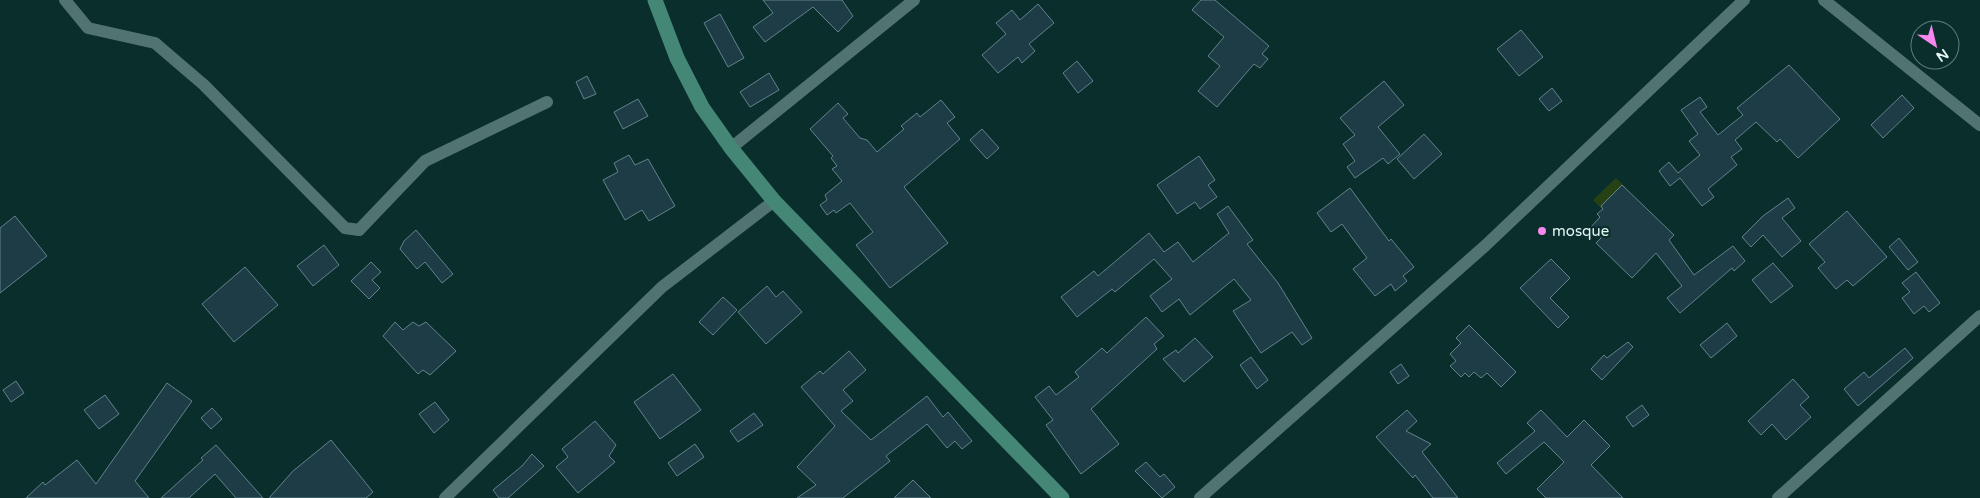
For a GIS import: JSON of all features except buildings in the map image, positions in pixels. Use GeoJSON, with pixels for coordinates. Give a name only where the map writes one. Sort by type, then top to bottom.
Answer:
{"type":"FeatureCollection","features":[{"type":"Feature","properties":{"kind":"main road"},"geometry":{"type":"LineString","coordinates":[[655,0],[676,58],[702,107],[731,148],[774,201],[1062,498]]}},
{"type":"Feature","properties":{"kind":"street"},"geometry":{"type":"LineString","coordinates":[[65,0],[88,28],[155,43],[204,85],[345,228],[359,230],[425,161],[547,102]]}},
{"type":"Feature","properties":{"kind":"street"},"geometry":{"type":"LineString","coordinates":[[731,148],[914,0]]}},
{"type":"Feature","properties":{"kind":"street"},"geometry":{"type":"LineString","coordinates":[[1200,498],[1486,245],[1744,0]]}},
{"type":"Feature","properties":{"kind":"street"},"geometry":{"type":"LineString","coordinates":[[1824,0],[1980,125]]}},
{"type":"Feature","properties":{"kind":"street"},"geometry":{"type":"LineString","coordinates":[[445,498],[662,287],[774,201]]}},
{"type":"Feature","properties":{"kind":"street"},"geometry":{"type":"LineString","coordinates":[[1778,498],[1980,316]]}},
{"type":"Feature","properties":{"kind":"green space"},"geometry":{"type":"Polygon","coordinates":[[[1616,178],[1626,188],[1603,210],[1593,200],[1616,178]]]}},
{"type":"Feature","properties":{"kind":"place","name":"mosque"},"geometry":{"type":"Point","coordinates":[1542,231]}}]}
